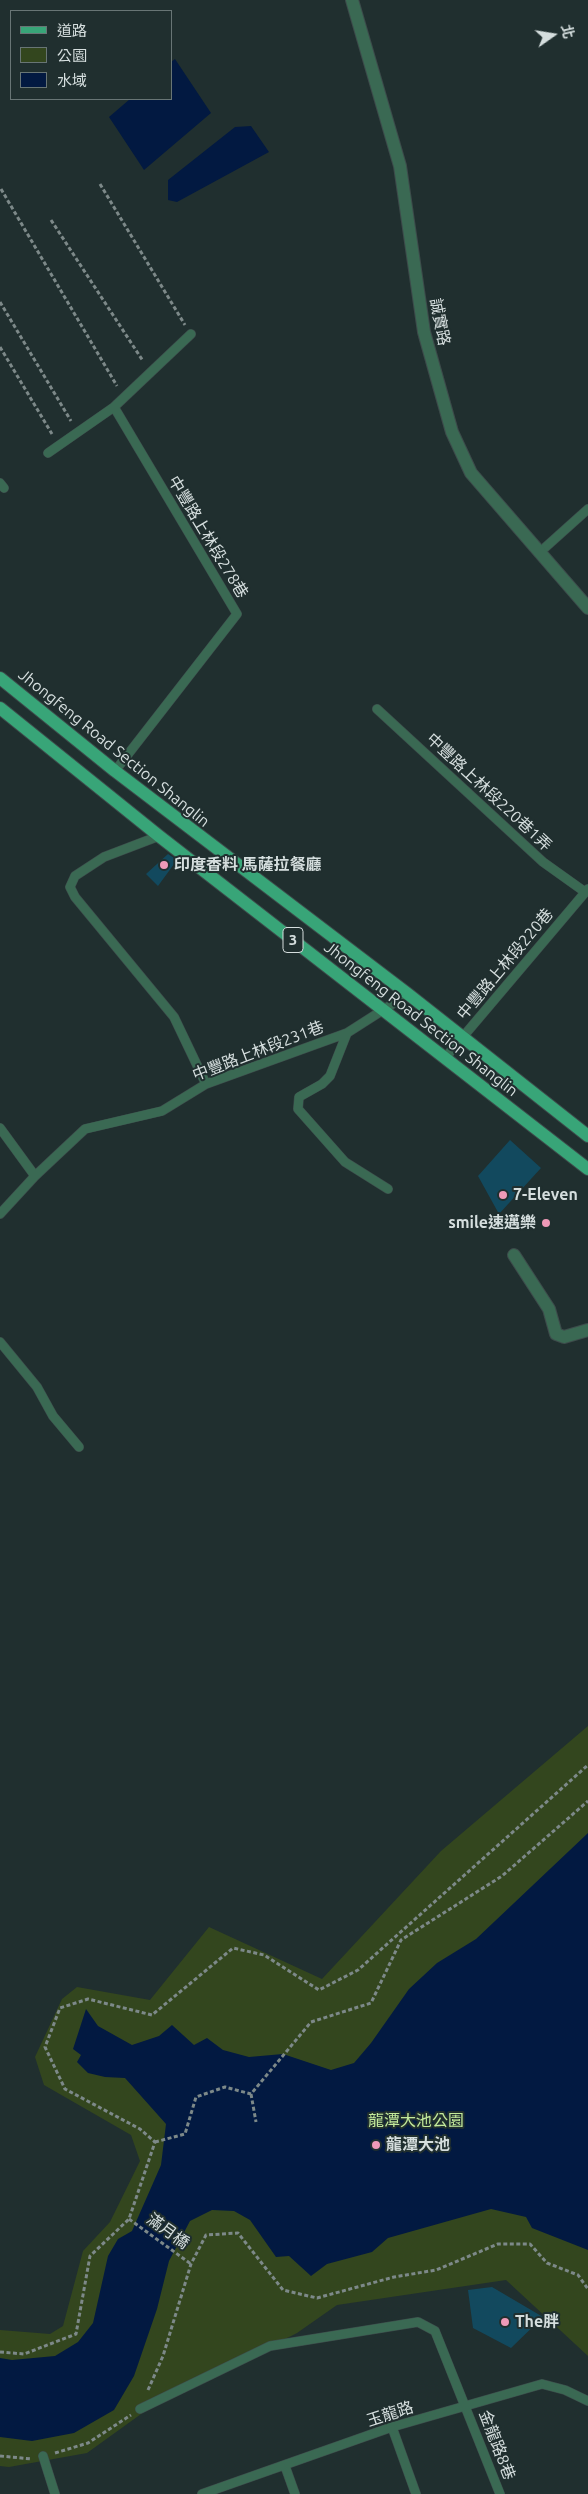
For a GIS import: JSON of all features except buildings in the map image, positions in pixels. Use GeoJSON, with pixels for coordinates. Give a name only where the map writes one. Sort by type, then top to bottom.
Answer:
{"type":"FeatureCollection","features":[{"type":"Feature","properties":{"kind":"main road","name":"Jhongfeng Road Section Shanglin"},"geometry":{"type":"LineString","coordinates":[[0,678],[115,771],[408,994],[461,1038],[588,1136]]}},
{"type":"Feature","properties":{"kind":"main road","name":"Jhongfeng Road Section Shanglin"},"geometry":{"type":"LineString","coordinates":[[0,708],[159,836],[588,1168]]}},
{"type":"Feature","properties":{"kind":"street","name":"誠實路"},"geometry":{"type":"LineString","coordinates":[[352,0],[400,166],[424,332],[452,432],[471,472],[588,608]]}},
{"type":"Feature","properties":{"kind":"street"},"geometry":{"type":"LineString","coordinates":[[514,1255],[548,1309],[556,1334],[564,1337],[588,1330]]}},
{"type":"Feature","properties":{"kind":"lane"},"geometry":{"type":"LineString","coordinates":[[48,454],[114,407],[191,334]]}},
{"type":"Feature","properties":{"kind":"lane","name":"中豐路上林段278巷"},"geometry":{"type":"LineString","coordinates":[[114,407],[237,614],[115,771]]}},
{"type":"Feature","properties":{"kind":"lane"},"geometry":{"type":"LineString","coordinates":[[539,553],[588,509]]}},
{"type":"Feature","properties":{"kind":"lane","name":"中豐路上林段220巷1弄"},"geometry":{"type":"LineString","coordinates":[[377,709],[542,862],[586,890]]}},
{"type":"Feature","properties":{"kind":"lane"},"geometry":{"type":"LineString","coordinates":[[159,836],[104,857],[75,876],[70,887],[75,897],[174,1017],[206,1084]]}},
{"type":"Feature","properties":{"kind":"lane","name":"中豐路上林段220巷"},"geometry":{"type":"LineString","coordinates":[[445,1058],[586,890]]}},
{"type":"Feature","properties":{"kind":"lane","name":"中豐路上林段231巷"},"geometry":{"type":"LineString","coordinates":[[0,1214],[35,1176],[85,1129],[162,1111],[206,1084],[347,1033],[408,994]]}},
{"type":"Feature","properties":{"kind":"lane"},"geometry":{"type":"LineString","coordinates":[[347,1033],[330,1076],[322,1084],[299,1097],[298,1109],[345,1162],[388,1189]]}},
{"type":"Feature","properties":{"kind":"lane"},"geometry":{"type":"LineString","coordinates":[[0,1128],[35,1176]]}},
{"type":"Feature","properties":{"kind":"lane"},"geometry":{"type":"LineString","coordinates":[[0,1342],[37,1387],[53,1416],[80,1447]]}},
{"type":"Feature","properties":{"kind":"lane","name":"金龍路8巷"},"geometry":{"type":"LineString","coordinates":[[140,2409],[270,2346],[418,2322],[434,2331],[500,2494]]}},
{"type":"Feature","properties":{"kind":"lane","name":"玉龍路"},"geometry":{"type":"LineString","coordinates":[[202,2494],[392,2428],[542,2384],[565,2390],[588,2401]]}},
{"type":"Feature","properties":{"kind":"lane"},"geometry":{"type":"LineString","coordinates":[[392,2428],[416,2494]]}},
{"type":"Feature","properties":{"kind":"lane"},"geometry":{"type":"LineString","coordinates":[[44,2456],[55,2494]]}},
{"type":"Feature","properties":{"kind":"lane"},"geometry":{"type":"LineString","coordinates":[[285,2466],[295,2494]]}},
{"type":"Feature","properties":{"kind":"path"},"geometry":{"type":"LineString","coordinates":[[100,184],[191,334]]}},
{"type":"Feature","properties":{"kind":"path"},"geometry":{"type":"LineString","coordinates":[[1,190],[124,397]]}},
{"type":"Feature","properties":{"kind":"path"},"geometry":{"type":"LineString","coordinates":[[50,220],[151,372]]}},
{"type":"Feature","properties":{"kind":"path"},"geometry":{"type":"LineString","coordinates":[[0,302],[78,432]]}},
{"type":"Feature","properties":{"kind":"path"},"geometry":{"type":"LineString","coordinates":[[0,346],[59,446]]}},
{"type":"Feature","properties":{"kind":"path"},"geometry":{"type":"LineString","coordinates":[[155,2142],[140,2129],[65,2090],[45,2047],[60,2008],[88,1999],[152,2015],[233,1948],[264,1955],[319,1990],[358,1970],[588,1765]]}},
{"type":"Feature","properties":{"kind":"path"},"geometry":{"type":"LineString","coordinates":[[256,2122],[251,2094],[311,2022],[371,2003],[401,1940],[502,1876],[588,1801]]}},
{"type":"Feature","properties":{"kind":"path"},"geometry":{"type":"LineString","coordinates":[[155,2142],[185,2134],[196,2097],[225,2086],[251,2094]]}},
{"type":"Feature","properties":{"kind":"path"},"geometry":{"type":"LineString","coordinates":[[0,2352],[24,2354],[76,2334],[90,2256],[130,2219],[155,2142]]}},
{"type":"Feature","properties":{"kind":"path","name":"滿月橋"},"geometry":{"type":"LineString","coordinates":[[130,2219],[191,2264]]}},
{"type":"Feature","properties":{"kind":"path"},"geometry":{"type":"LineString","coordinates":[[0,2456],[29,2460],[88,2443],[140,2409],[163,2356],[191,2264],[206,2235],[238,2233],[283,2290],[317,2298],[394,2277],[436,2270],[498,2244],[530,2244],[547,2263],[578,2274],[588,2289]]}},
{"type":"Feature","properties":{"kind":"green space","name":"龍潭大池公園"},"geometry":{"type":"Polygon","coordinates":[[[588,1726],[588,2356],[506,2280],[337,2305],[297,2333],[148,2409],[87,2453],[9,2467],[0,2466],[0,2330],[50,2334],[63,2326],[83,2251],[110,2222],[140,2161],[131,2135],[44,2085],[35,2057],[62,1999],[77,1987],[150,2000],[209,1927],[322,1979],[441,1851],[588,1726]]]}},
{"type":"Feature","properties":{"kind":"water"},"geometry":{"type":"Polygon","coordinates":[[[175,59],[211,113],[144,170],[109,117],[129,100],[172,100],[172,61],[175,59]]]}},
{"type":"Feature","properties":{"kind":"water"},"geometry":{"type":"Polygon","coordinates":[[[251,126],[269,152],[177,202],[168,200],[168,180],[235,127],[251,126]]]}},
{"type":"Feature","properties":{"kind":"water","name":"龍潭大池"},"geometry":{"type":"Polygon","coordinates":[[[588,1833],[588,2250],[532,2228],[526,2217],[491,2209],[388,2238],[372,2252],[327,2264],[311,2276],[289,2256],[276,2257],[250,2220],[234,2211],[212,2210],[190,2221],[169,2261],[157,2309],[134,2376],[114,2410],[74,2433],[32,2441],[0,2437],[0,2358],[12,2360],[55,2356],[78,2342],[93,2323],[108,2256],[118,2239],[132,2231],[161,2165],[166,2124],[125,2078],[105,2077],[88,2073],[77,2062],[81,2055],[73,2049],[86,2009],[98,2026],[132,2045],[159,2036],[172,2025],[194,2045],[207,2038],[223,2050],[249,2057],[283,2054],[331,2070],[354,2063],[371,2043],[409,1989],[437,1963],[476,1939],[588,1833]]]}},
{"type":"Feature","properties":{"kind":"place","name":"印度香料 馬薩拉餐廳"},"geometry":{"type":"Point","coordinates":[164,865]}},
{"type":"Feature","properties":{"kind":"place","name":"7-Eleven"},"geometry":{"type":"Point","coordinates":[503,1195]}},
{"type":"Feature","properties":{"kind":"place","name":"smile速邁樂"},"geometry":{"type":"Point","coordinates":[546,1223]}},
{"type":"Feature","properties":{"kind":"place","name":"龍潭大池"},"geometry":{"type":"Point","coordinates":[376,2145]}},
{"type":"Feature","properties":{"kind":"place","name":"The胖"},"geometry":{"type":"Point","coordinates":[505,2322]}}]}
